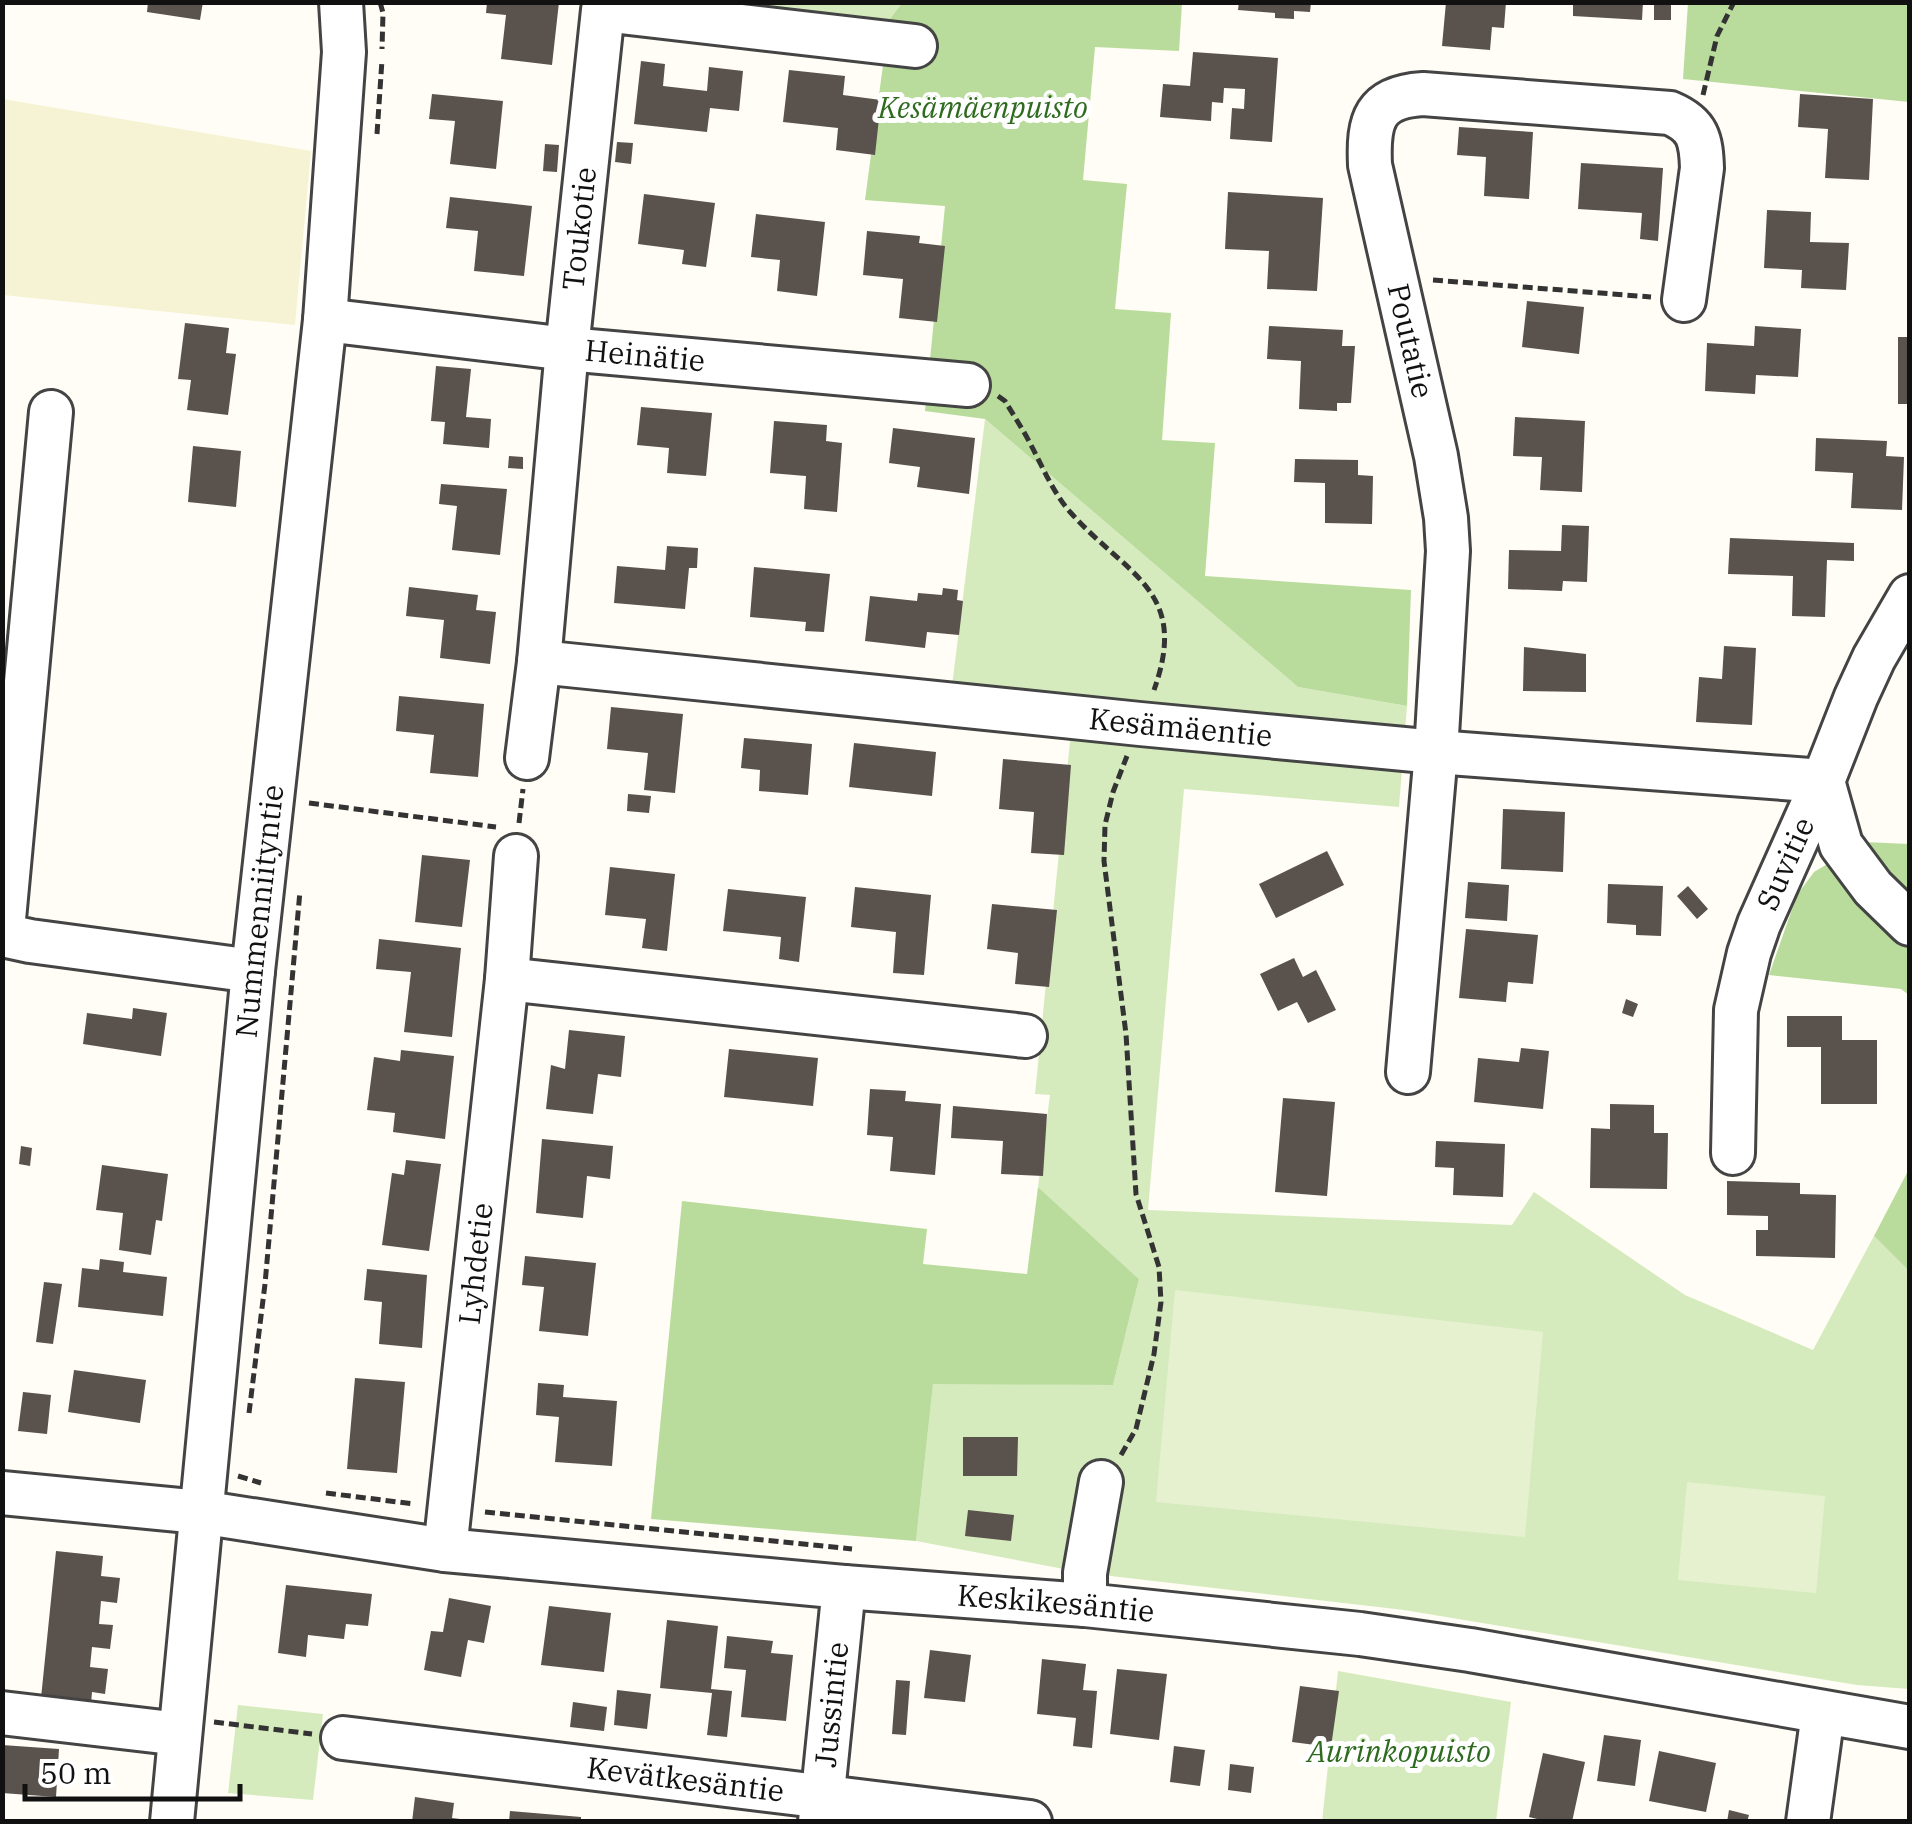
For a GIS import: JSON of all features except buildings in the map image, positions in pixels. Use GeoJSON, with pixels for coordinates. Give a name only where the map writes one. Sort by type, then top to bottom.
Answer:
{"type":"FeatureCollection","features":[{"type":"Feature","properties":{"kind":"street","name":"Nummenniityntie"},"geometry":{"type":"LineString","coordinates":[[172,1822],[253,971],[325,320],[344,52],[340,2]]}},
{"type":"Feature","properties":{"kind":"street","name":"Toukotie"},"geometry":{"type":"LineString","coordinates":[[527,758],[603,10],[915,46]]}},
{"type":"Feature","properties":{"kind":"street","name":"Poutatie"},"geometry":{"type":"LineString","coordinates":[[1408,1072],[1436,752],[1448,551],[1436,456],[1370,165],[1371,130],[1377,114],[1388,101],[1423,94],[1670,112],[1684,119],[1697,132],[1702,168],[1684,300]]}},
{"type":"Feature","properties":{"kind":"street","name":"Heinätie"},"geometry":{"type":"LineString","coordinates":[[325,320],[567,349],[968,386]]}},
{"type":"Feature","properties":{"kind":"street"},"geometry":{"type":"LineString","coordinates":[[51,412],[14,705],[4,918],[7,936],[253,971]]}},
{"type":"Feature","properties":{"kind":"street","name":"Suvitie"},"geometry":{"type":"LineString","coordinates":[[1732,1153],[1736,1010],[1759,924],[1862,684],[1910,596]]}},
{"type":"Feature","properties":{"kind":"street","name":"Kesämäentie"},"geometry":{"type":"LineString","coordinates":[[539,662],[1436,752],[1823,781]]}},
{"type":"Feature","properties":{"kind":"street"},"geometry":{"type":"LineString","coordinates":[[1823,781],[1841,845],[1872,888],[1910,924]]}},
{"type":"Feature","properties":{"kind":"street","name":"Lyhdetie"},"geometry":{"type":"LineString","coordinates":[[446,1550],[507,979],[517,842]]}},
{"type":"Feature","properties":{"kind":"street"},"geometry":{"type":"LineString","coordinates":[[507,979],[1025,1036]]}},
{"type":"Feature","properties":{"kind":"street"},"geometry":{"type":"LineString","coordinates":[[1085,1605],[1086,1573],[1101,1482]]}},
{"type":"Feature","properties":{"kind":"street","name":"Keskikesäntie"},"geometry":{"type":"LineString","coordinates":[[2,1493],[200,1512],[446,1550],[1085,1605],[1386,1638],[1910,1727]]}},
{"type":"Feature","properties":{"kind":"street","name":"Jussintie"},"geometry":{"type":"LineString","coordinates":[[821,1809],[844,1587]]}},
{"type":"Feature","properties":{"kind":"street"},"geometry":{"type":"LineString","coordinates":[[2,1713],[180,1726]]}},
{"type":"Feature","properties":{"kind":"street"},"geometry":{"type":"LineString","coordinates":[[1808,1822],[1823,1713]]}},
{"type":"Feature","properties":{"kind":"street","name":"Kevätkesäntie"},"geometry":{"type":"LineString","coordinates":[[344,1738],[821,1809],[1030,1822]]}},
{"type":"Feature","properties":{"kind":"path"},"geometry":{"type":"LineString","coordinates":[[1702,98],[1717,36],[1734,2]]}},
{"type":"Feature","properties":{"kind":"path"},"geometry":{"type":"LineString","coordinates":[[1395,278],[1684,300]]}},
{"type":"Feature","properties":{"kind":"path"},"geometry":{"type":"LineString","coordinates":[[968,386],[989,390],[1005,401],[1054,490],[1072,513],[1136,572],[1155,598],[1164,623],[1162,665],[1113,792],[1105,825],[1104,861],[1126,1034],[1136,1194],[1158,1268],[1161,1302],[1154,1354],[1136,1429],[1101,1482]]}},
{"type":"Feature","properties":{"kind":"path"},"geometry":{"type":"LineString","coordinates":[[309,802],[517,842],[527,758]]}},
{"type":"Feature","properties":{"kind":"path"},"geometry":{"type":"LineString","coordinates":[[180,1726],[344,1738]]}},
{"type":"Feature","properties":{"kind":"shaded area"},"geometry":{"type":"Polygon","coordinates":[[[3,99],[311,151],[295,325],[3,295],[3,99]]]}},
{"type":"Feature","properties":{"kind":"green space"},"geometry":{"type":"Polygon","coordinates":[[[703,3],[902,3],[889,20],[703,3]]]}},
{"type":"Feature","properties":{"kind":"green space","name":"Kesämäenpuisto"},"geometry":{"type":"Polygon","coordinates":[[[902,3],[1182,3],[1179,51],[1095,47],[1083,180],[1127,184],[1115,309],[1171,313],[1162,440],[1215,443],[1205,576],[1411,590],[1407,706],[1298,687],[985,419],[925,411],[945,206],[865,200],[889,20],[902,3]]]}},
{"type":"Feature","properties":{"kind":"green space"},"geometry":{"type":"Polygon","coordinates":[[[1688,3],[1909,3],[1909,102],[1683,79],[1688,3]]]}},
{"type":"Feature","properties":{"kind":"green space"},"geometry":{"type":"Polygon","coordinates":[[[985,419],[1298,687],[1407,706],[1399,807],[1184,789],[1148,1210],[1512,1225],[1534,1192],[1685,1295],[1813,1350],[1874,1236],[1909,1271],[1909,1689],[1857,1685],[1404,1610],[1085,1573],[916,1541],[933,1383],[1113,1385],[1139,1279],[1038,1187],[1050,1095],[1035,1094],[1074,701],[952,686],[985,419]]]}},
{"type":"Feature","properties":{"kind":"green space"},"geometry":{"type":"Polygon","coordinates":[[[1864,842],[1909,844],[1909,995],[1901,989],[1769,975],[1797,895],[1814,872],[1864,842]]]}},
{"type":"Feature","properties":{"kind":"green space"},"geometry":{"type":"Polygon","coordinates":[[[1909,1169],[1909,1271],[1874,1236],[1909,1169]]]}},
{"type":"Feature","properties":{"kind":"green space"},"geometry":{"type":"Polygon","coordinates":[[[1038,1187],[1139,1279],[1113,1385],[933,1384],[916,1541],[651,1519],[682,1201],[927,1229],[923,1264],[1027,1274],[1038,1187]]]}},
{"type":"Feature","properties":{"kind":"green space"},"geometry":{"type":"Polygon","coordinates":[[[1175,1290],[1543,1332],[1525,1537],[1156,1502],[1175,1290]]]}},
{"type":"Feature","properties":{"kind":"green space"},"geometry":{"type":"Polygon","coordinates":[[[1687,1482],[1825,1496],[1816,1593],[1678,1580],[1687,1482]]]}},
{"type":"Feature","properties":{"kind":"green space","name":"Aurinkopuisto"},"geometry":{"type":"Polygon","coordinates":[[[1338,1671],[1511,1702],[1496,1821],[1322,1822],[1338,1671]]]}},
{"type":"Feature","properties":{"kind":"green space"},"geometry":{"type":"Polygon","coordinates":[[[238,1705],[323,1714],[313,1800],[228,1793],[238,1705]]]}}]}
